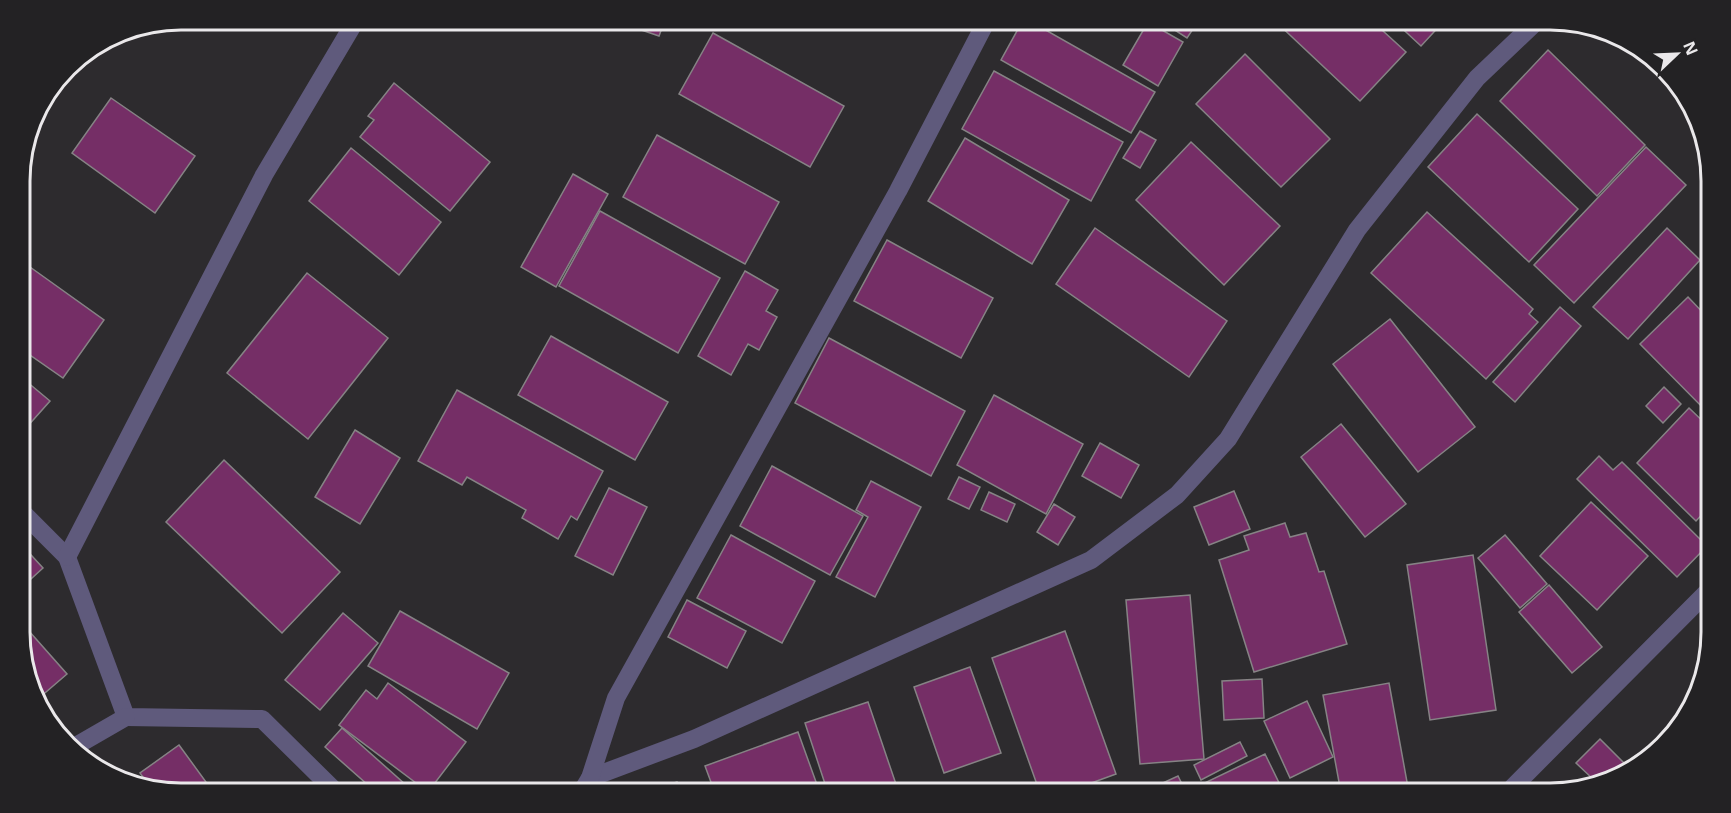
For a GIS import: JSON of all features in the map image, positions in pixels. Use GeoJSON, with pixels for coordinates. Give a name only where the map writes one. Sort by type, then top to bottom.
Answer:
{"type":"FeatureCollection","features":[{"type":"Feature","properties":{"kind":"street"},"geometry":{"type":"LineString","coordinates":[[68,557],[264,175],[350,30]]}},
{"type":"Feature","properties":{"kind":"street"},"geometry":{"type":"LineString","coordinates":[[586,783],[616,698],[898,191],[982,30]]}},
{"type":"Feature","properties":{"kind":"street"},"geometry":{"type":"LineString","coordinates":[[592,783],[1091,560],[1177,495],[1228,439],[1357,230],[1477,78],[1527,30]]}},
{"type":"Feature","properties":{"kind":"street"},"geometry":{"type":"LineString","coordinates":[[30,520],[68,557],[126,717]]}},
{"type":"Feature","properties":{"kind":"street"},"geometry":{"type":"LineString","coordinates":[[1517,783],[1701,598]]}},
{"type":"Feature","properties":{"kind":"street"},"geometry":{"type":"LineString","coordinates":[[80,744],[126,717],[262,719],[326,783]]}},
{"type":"Feature","properties":{"kind":"building"},"geometry":{"type":"Polygon","coordinates":[[[641,30],[661,30],[659,36],[641,30]]]}},
{"type":"Feature","properties":{"kind":"building"},"geometry":{"type":"Polygon","coordinates":[[[1018,30],[1046,30],[1155,92],[1131,133],[1001,60],[1018,30]]]}},
{"type":"Feature","properties":{"kind":"building"},"geometry":{"type":"Polygon","coordinates":[[[1143,30],[1162,30],[1183,42],[1158,86],[1123,65],[1143,30]]]}},
{"type":"Feature","properties":{"kind":"building"},"geometry":{"type":"Polygon","coordinates":[[[1175,30],[1192,30],[1187,38],[1175,30]]]}},
{"type":"Feature","properties":{"kind":"building"},"geometry":{"type":"Polygon","coordinates":[[[1285,30],[1382,30],[1406,52],[1360,101],[1285,30]]]}},
{"type":"Feature","properties":{"kind":"building"},"geometry":{"type":"Polygon","coordinates":[[[1404,30],[1436,30],[1421,46],[1404,30]]]}},
{"type":"Feature","properties":{"kind":"building"},"geometry":{"type":"Polygon","coordinates":[[[713,33],[844,106],[810,167],[679,94],[713,33]]]}},
{"type":"Feature","properties":{"kind":"building"},"geometry":{"type":"Polygon","coordinates":[[[1548,50],[1645,145],[1597,196],[1500,101],[1548,50]]]}},
{"type":"Feature","properties":{"kind":"building"},"geometry":{"type":"Polygon","coordinates":[[[1245,54],[1330,139],[1281,187],[1196,104],[1245,54]]]}},
{"type":"Feature","properties":{"kind":"building"},"geometry":{"type":"Polygon","coordinates":[[[994,71],[1123,142],[1091,201],[962,129],[994,71]]]}},
{"type":"Feature","properties":{"kind":"building"},"geometry":{"type":"Polygon","coordinates":[[[394,83],[490,162],[450,211],[360,137],[374,120],[368,116],[394,83]]]}},
{"type":"Feature","properties":{"kind":"building"},"geometry":{"type":"Polygon","coordinates":[[[111,98],[195,156],[155,213],[72,153],[111,98]]]}},
{"type":"Feature","properties":{"kind":"building"},"geometry":{"type":"Polygon","coordinates":[[[1477,114],[1578,209],[1529,262],[1428,167],[1477,114]]]}},
{"type":"Feature","properties":{"kind":"building"},"geometry":{"type":"Polygon","coordinates":[[[1140,131],[1156,140],[1140,168],[1123,158],[1140,131]]]}},
{"type":"Feature","properties":{"kind":"building"},"geometry":{"type":"Polygon","coordinates":[[[657,135],[779,202],[745,264],[623,197],[657,135]]]}},
{"type":"Feature","properties":{"kind":"building"},"geometry":{"type":"Polygon","coordinates":[[[965,138],[1069,200],[1032,264],[928,201],[965,138]]]}},
{"type":"Feature","properties":{"kind":"building"},"geometry":{"type":"Polygon","coordinates":[[[1191,142],[1280,226],[1224,285],[1136,200],[1191,142]]]}},
{"type":"Feature","properties":{"kind":"building"},"geometry":{"type":"Polygon","coordinates":[[[1646,147],[1686,185],[1574,303],[1534,265],[1646,147]]]}},
{"type":"Feature","properties":{"kind":"building"},"geometry":{"type":"Polygon","coordinates":[[[351,148],[441,222],[399,275],[309,201],[351,148]]]}},
{"type":"Feature","properties":{"kind":"building"},"geometry":{"type":"Polygon","coordinates":[[[573,174],[608,194],[556,287],[521,267],[573,174]]]}},
{"type":"Feature","properties":{"kind":"building"},"geometry":{"type":"Polygon","coordinates":[[[600,211],[720,278],[678,353],[559,286],[600,211]]]}},
{"type":"Feature","properties":{"kind":"building"},"geometry":{"type":"Polygon","coordinates":[[[1427,212],[1533,309],[1529,314],[1538,322],[1486,379],[1371,273],[1427,212]]]}},
{"type":"Feature","properties":{"kind":"building"},"geometry":{"type":"Polygon","coordinates":[[[1095,228],[1227,321],[1189,377],[1056,284],[1095,228]]]}},
{"type":"Feature","properties":{"kind":"building"},"geometry":{"type":"Polygon","coordinates":[[[1667,228],[1700,260],[1628,339],[1593,307],[1667,228]]]}},
{"type":"Feature","properties":{"kind":"building"},"geometry":{"type":"Polygon","coordinates":[[[887,240],[993,298],[961,358],[854,301],[887,240]]]}},
{"type":"Feature","properties":{"kind":"building"},"geometry":{"type":"Polygon","coordinates":[[[30,267],[104,320],[63,378],[30,355],[30,267]]]}},
{"type":"Feature","properties":{"kind":"building"},"geometry":{"type":"Polygon","coordinates":[[[745,271],[778,290],[766,311],[777,317],[759,350],[748,344],[731,375],[698,356],[745,271]]]}},
{"type":"Feature","properties":{"kind":"building"},"geometry":{"type":"Polygon","coordinates":[[[307,273],[388,338],[308,439],[227,373],[307,273]]]}},
{"type":"Feature","properties":{"kind":"building"},"geometry":{"type":"Polygon","coordinates":[[[1688,297],[1701,311],[1701,406],[1640,344],[1688,297]]]}},
{"type":"Feature","properties":{"kind":"building"},"geometry":{"type":"Polygon","coordinates":[[[1560,307],[1581,326],[1515,402],[1493,382],[1560,307]]]}},
{"type":"Feature","properties":{"kind":"building"},"geometry":{"type":"Polygon","coordinates":[[[1390,319],[1475,427],[1418,472],[1333,364],[1390,319]]]}},
{"type":"Feature","properties":{"kind":"building"},"geometry":{"type":"Polygon","coordinates":[[[551,336],[668,402],[635,460],[518,395],[551,336]]]}},
{"type":"Feature","properties":{"kind":"building"},"geometry":{"type":"Polygon","coordinates":[[[829,338],[965,411],[931,476],[795,403],[829,338]]]}},
{"type":"Feature","properties":{"kind":"building"},"geometry":{"type":"Polygon","coordinates":[[[30,384],[50,401],[30,424],[30,384]]]}},
{"type":"Feature","properties":{"kind":"building"},"geometry":{"type":"Polygon","coordinates":[[[1664,387],[1681,404],[1663,423],[1646,406],[1664,387]]]}},
{"type":"Feature","properties":{"kind":"building"},"geometry":{"type":"Polygon","coordinates":[[[457,390],[603,471],[577,520],[571,516],[558,539],[522,518],[526,510],[467,477],[462,485],[418,461],[457,390]]]}},
{"type":"Feature","properties":{"kind":"building"},"geometry":{"type":"Polygon","coordinates":[[[994,395],[1083,444],[1046,514],[957,465],[994,395]]]}},
{"type":"Feature","properties":{"kind":"building"},"geometry":{"type":"Polygon","coordinates":[[[1689,408],[1701,419],[1701,516],[1696,521],[1637,463],[1689,408]]]}},
{"type":"Feature","properties":{"kind":"building"},"geometry":{"type":"Polygon","coordinates":[[[1341,424],[1406,504],[1365,537],[1301,457],[1341,424]]]}},
{"type":"Feature","properties":{"kind":"building"},"geometry":{"type":"Polygon","coordinates":[[[355,430],[400,458],[360,524],[315,497],[355,430]]]}},
{"type":"Feature","properties":{"kind":"building"},"geometry":{"type":"Polygon","coordinates":[[[1100,443],[1139,465],[1121,498],[1082,476],[1100,443]]]}},
{"type":"Feature","properties":{"kind":"building"},"geometry":{"type":"Polygon","coordinates":[[[1599,456],[1613,470],[1622,462],[1701,540],[1701,552],[1677,577],[1577,479],[1599,456]]]}},
{"type":"Feature","properties":{"kind":"building"},"geometry":{"type":"Polygon","coordinates":[[[224,460],[340,572],[282,633],[166,522],[224,460]]]}},
{"type":"Feature","properties":{"kind":"building"},"geometry":{"type":"Polygon","coordinates":[[[772,466],[863,516],[830,575],[740,526],[772,466]]]}},
{"type":"Feature","properties":{"kind":"building"},"geometry":{"type":"Polygon","coordinates":[[[959,477],[980,487],[969,509],[948,499],[959,477]]]}},
{"type":"Feature","properties":{"kind":"building"},"geometry":{"type":"Polygon","coordinates":[[[871,481],[921,507],[875,597],[836,577],[868,517],[856,510],[871,481]]]}},
{"type":"Feature","properties":{"kind":"building"},"geometry":{"type":"Polygon","coordinates":[[[609,488],[647,507],[613,575],[575,556],[609,488]]]}},
{"type":"Feature","properties":{"kind":"building"},"geometry":{"type":"Polygon","coordinates":[[[1234,491],[1250,529],[1209,545],[1194,507],[1234,491]]]}},
{"type":"Feature","properties":{"kind":"building"},"geometry":{"type":"Polygon","coordinates":[[[989,492],[1015,504],[1007,522],[981,510],[989,492]]]}},
{"type":"Feature","properties":{"kind":"building"},"geometry":{"type":"Polygon","coordinates":[[[1591,502],[1648,556],[1597,610],[1540,556],[1591,502]]]}},
{"type":"Feature","properties":{"kind":"building"},"geometry":{"type":"Polygon","coordinates":[[[1054,504],[1075,517],[1058,545],[1037,532],[1054,504]]]}},
{"type":"Feature","properties":{"kind":"building"},"geometry":{"type":"Polygon","coordinates":[[[1285,523],[1290,537],[1306,533],[1319,572],[1324,571],[1347,644],[1254,672],[1219,560],[1249,550],[1244,536],[1285,523]]]}},
{"type":"Feature","properties":{"kind":"building"},"geometry":{"type":"Polygon","coordinates":[[[731,535],[815,581],[782,643],[697,598],[731,535]]]}},
{"type":"Feature","properties":{"kind":"building"},"geometry":{"type":"Polygon","coordinates":[[[1505,535],[1547,584],[1520,608],[1478,558],[1505,535]]]}},
{"type":"Feature","properties":{"kind":"building"},"geometry":{"type":"Polygon","coordinates":[[[30,554],[43,568],[30,580],[30,554]]]}},
{"type":"Feature","properties":{"kind":"building"},"geometry":{"type":"Polygon","coordinates":[[[1473,555],[1496,710],[1430,720],[1407,565],[1473,555]]]}},
{"type":"Feature","properties":{"kind":"building"},"geometry":{"type":"Polygon","coordinates":[[[1549,585],[1602,647],[1572,673],[1519,612],[1549,585]]]}},
{"type":"Feature","properties":{"kind":"building"},"geometry":{"type":"Polygon","coordinates":[[[1190,595],[1204,759],[1140,764],[1126,600],[1190,595]]]}},
{"type":"Feature","properties":{"kind":"building"},"geometry":{"type":"Polygon","coordinates":[[[687,600],[746,631],[727,668],[668,637],[687,600]]]}},
{"type":"Feature","properties":{"kind":"building"},"geometry":{"type":"Polygon","coordinates":[[[400,611],[509,673],[477,729],[368,666],[400,611]]]}},
{"type":"Feature","properties":{"kind":"building"},"geometry":{"type":"Polygon","coordinates":[[[343,613],[378,643],[320,710],[285,680],[343,613]]]}},
{"type":"Feature","properties":{"kind":"building"},"geometry":{"type":"Polygon","coordinates":[[[1065,631],[1116,774],[1091,783],[1036,783],[992,658],[1065,631]]]}},
{"type":"Feature","properties":{"kind":"building"},"geometry":{"type":"Polygon","coordinates":[[[30,632],[67,674],[43,694],[35,671],[30,632]]]}},
{"type":"Feature","properties":{"kind":"building"},"geometry":{"type":"Polygon","coordinates":[[[970,667],[1001,753],[944,773],[914,687],[970,667]]]}},
{"type":"Feature","properties":{"kind":"building"},"geometry":{"type":"Polygon","coordinates":[[[1262,679],[1264,718],[1224,720],[1222,681],[1262,679]]]}},
{"type":"Feature","properties":{"kind":"building"},"geometry":{"type":"Polygon","coordinates":[[[388,683],[466,742],[435,783],[416,783],[339,725],[366,690],[377,699],[388,683]]]}},
{"type":"Feature","properties":{"kind":"building"},"geometry":{"type":"Polygon","coordinates":[[[1389,683],[1407,783],[1339,783],[1323,695],[1389,683]]]}},
{"type":"Feature","properties":{"kind":"building"},"geometry":{"type":"Polygon","coordinates":[[[1307,701],[1333,757],[1290,778],[1264,721],[1307,701]]]}},
{"type":"Feature","properties":{"kind":"building"},"geometry":{"type":"Polygon","coordinates":[[[868,702],[896,783],[825,783],[805,723],[868,702]]]}},
{"type":"Feature","properties":{"kind":"building"},"geometry":{"type":"Polygon","coordinates":[[[342,728],[404,783],[366,783],[325,747],[342,728]]]}},
{"type":"Feature","properties":{"kind":"building"},"geometry":{"type":"Polygon","coordinates":[[[798,732],[816,783],[711,783],[705,766],[798,732]]]}},
{"type":"Feature","properties":{"kind":"building"},"geometry":{"type":"Polygon","coordinates":[[[1600,739],[1625,764],[1591,777],[1576,763],[1600,739]]]}},
{"type":"Feature","properties":{"kind":"building"},"geometry":{"type":"Polygon","coordinates":[[[1240,742],[1247,756],[1201,780],[1194,765],[1240,742]]]}},
{"type":"Feature","properties":{"kind":"building"},"geometry":{"type":"Polygon","coordinates":[[[179,745],[207,783],[171,783],[144,778],[140,773],[179,745]]]}},
{"type":"Feature","properties":{"kind":"building"},"geometry":{"type":"Polygon","coordinates":[[[1265,754],[1279,783],[1205,783],[1265,754]]]}},
{"type":"Feature","properties":{"kind":"building"},"geometry":{"type":"Polygon","coordinates":[[[1178,776],[1182,783],[1163,783],[1178,776]]]}}]}
